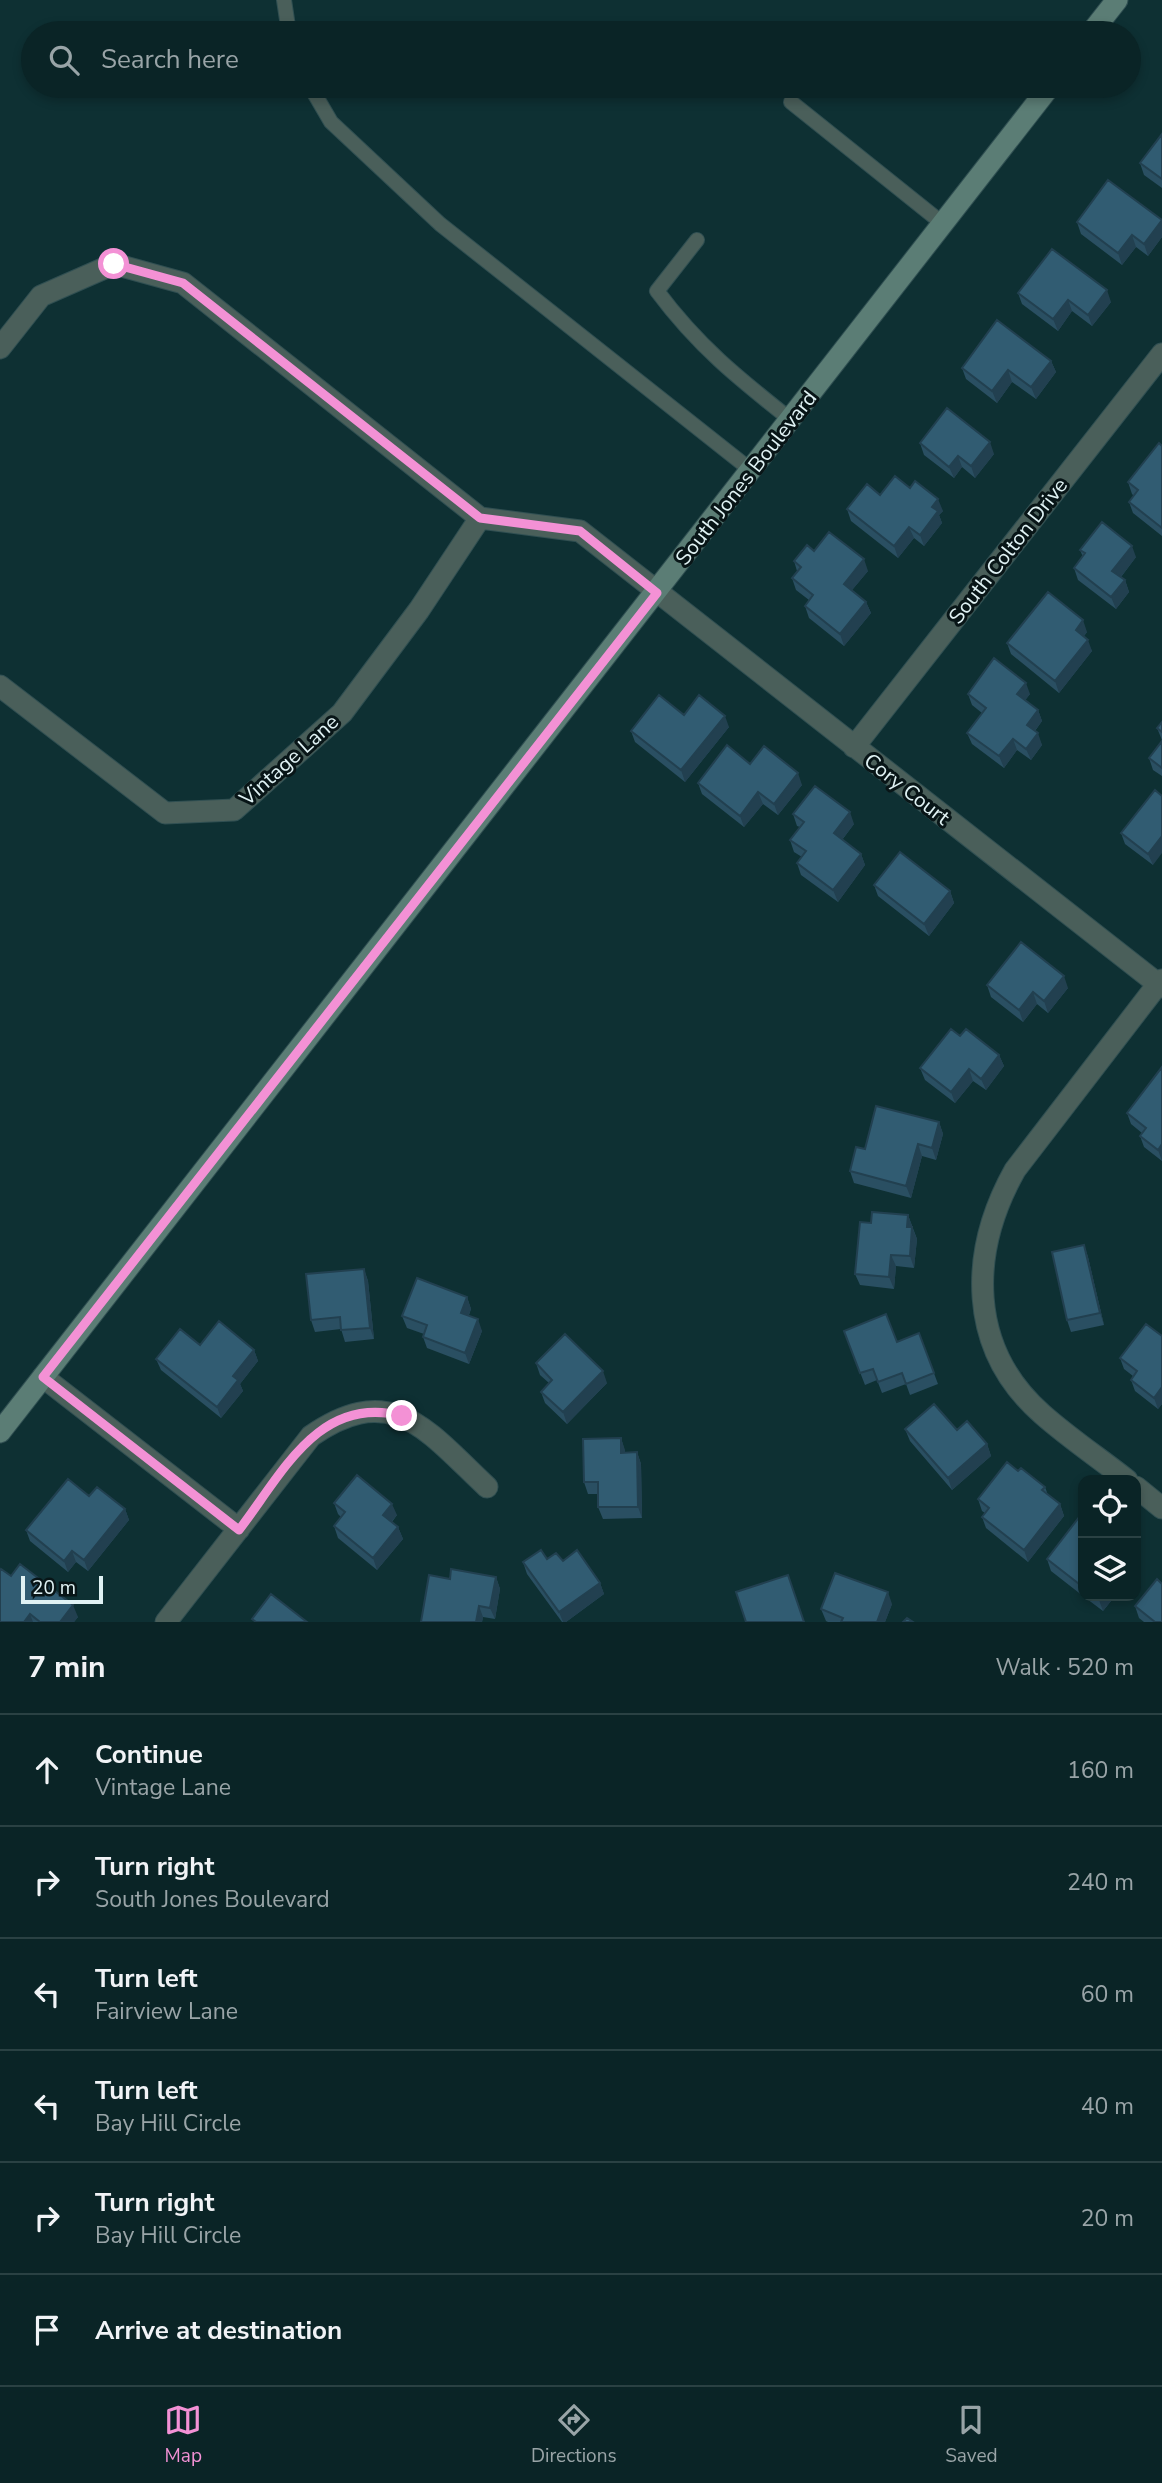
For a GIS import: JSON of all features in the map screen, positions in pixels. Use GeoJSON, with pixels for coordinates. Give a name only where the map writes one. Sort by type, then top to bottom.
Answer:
{"type":"FeatureCollection","features":[{"type":"Feature","properties":{"kind":"street"},"geometry":{"type":"LineString","coordinates":[[1100,21],[1117,0]]}},
{"type":"Feature","properties":{"kind":"street","name":"South Jones Boulevard"},"geometry":{"type":"LineString","coordinates":[[0,1432],[1041,98]]}},
{"type":"Feature","properties":{"kind":"street"},"geometry":{"type":"LineString","coordinates":[[0,348],[41,296],[114,264],[183,283],[480,518],[580,531],[657,593]]}},
{"type":"Feature","properties":{"kind":"street","name":"South Colton Drive"},"geometry":{"type":"LineString","coordinates":[[854,747],[1162,354]]}},
{"type":"Feature","properties":{"kind":"street","name":"Vintage Lane"},"geometry":{"type":"LineString","coordinates":[[0,686],[165,813],[234,810],[342,713],[419,610],[480,518]]}},
{"type":"Feature","properties":{"kind":"street","name":"Cory Court"},"geometry":{"type":"LineString","coordinates":[[657,593],[1161,984],[1015,1170],[996,1203],[985,1239],[982,1270],[983,1302],[990,1333],[1003,1363],[1020,1390],[1041,1413],[1121,1475]]}},
{"type":"Feature","properties":{"kind":"street"},"geometry":{"type":"LineString","coordinates":[[43,1377],[239,1530]]}},
{"type":"Feature","properties":{"kind":"street"},"geometry":{"type":"LineString","coordinates":[[166,1622],[311,1436],[334,1420],[357,1412],[381,1410],[413,1422],[487,1487]]}},
{"type":"Feature","properties":{"kind":"street"},"geometry":{"type":"LineString","coordinates":[[1141,1491],[1162,1508]]}},
{"type":"Feature","properties":{"kind":"lane"},"geometry":{"type":"LineString","coordinates":[[284,0],[287,21]]}},
{"type":"Feature","properties":{"kind":"lane"},"geometry":{"type":"LineString","coordinates":[[317,98],[331,122],[440,224],[752,471]]}},
{"type":"Feature","properties":{"kind":"lane"},"geometry":{"type":"LineString","coordinates":[[791,102],[942,223]]}},
{"type":"Feature","properties":{"kind":"lane"},"geometry":{"type":"LineString","coordinates":[[697,240],[657,291],[685,328],[723,366],[791,420]]}},
{"type":"Feature","properties":{"kind":"building"},"geometry":{"type":"Polygon","coordinates":[[[1162,134],[1162,179],[1140,163],[1162,134]]]}},
{"type":"Feature","properties":{"kind":"building"},"geometry":{"type":"Polygon","coordinates":[[[1108,180],[1162,220],[1144,244],[1132,235],[1118,253],[1077,222],[1108,180]]]}},
{"type":"Feature","properties":{"kind":"building"},"geometry":{"type":"Polygon","coordinates":[[[1052,249],[1107,290],[1088,315],[1068,300],[1053,319],[1018,293],[1052,249]]]}},
{"type":"Feature","properties":{"kind":"building"},"geometry":{"type":"Polygon","coordinates":[[[997,320],[1051,361],[1031,387],[1008,370],[992,391],[962,368],[997,320]]]}},
{"type":"Feature","properties":{"kind":"building"},"geometry":{"type":"Polygon","coordinates":[[[947,408],[990,442],[971,466],[958,456],[949,467],[920,443],[947,408]]]}},
{"type":"Feature","properties":{"kind":"building"},"geometry":{"type":"Polygon","coordinates":[[[1159,443],[1162,446],[1162,528],[1129,502],[1138,490],[1128,482],[1159,443]]]}},
{"type":"Feature","properties":{"kind":"building"},"geometry":{"type":"Polygon","coordinates":[[[895,476],[910,488],[915,481],[938,499],[932,507],[938,511],[920,535],[909,527],[894,546],[847,509],[867,484],[880,495],[895,476]]]}},
{"type":"Feature","properties":{"kind":"building"},"geometry":{"type":"Polygon","coordinates":[[[1102,522],[1132,546],[1112,571],[1125,580],[1111,597],[1074,568],[1085,553],[1080,550],[1102,522]]]}},
{"type":"Feature","properties":{"kind":"building"},"geometry":{"type":"Polygon","coordinates":[[[829,532],[864,559],[844,584],[866,602],[840,634],[805,606],[813,595],[792,578],[801,567],[794,561],[807,545],[814,551],[829,532]]]}},
{"type":"Feature","properties":{"kind":"building"},"geometry":{"type":"Polygon","coordinates":[[[1048,592],[1083,620],[1076,630],[1088,640],[1055,681],[1007,643],[1048,592]]]}},
{"type":"Feature","properties":{"kind":"building"},"geometry":{"type":"Polygon","coordinates":[[[994,658],[1026,683],[1017,694],[1038,710],[1027,725],[1038,733],[1026,749],[1013,739],[999,756],[967,733],[986,708],[968,694],[994,658]]]}},
{"type":"Feature","properties":{"kind":"building"},"geometry":{"type":"Polygon","coordinates":[[[659,695],[684,715],[699,695],[725,716],[681,770],[631,731],[659,695]]]}},
{"type":"Feature","properties":{"kind":"building"},"geometry":{"type":"Polygon","coordinates":[[[1162,741],[1162,768],[1149,758],[1162,741]]]}},
{"type":"Feature","properties":{"kind":"building"},"geometry":{"type":"Polygon","coordinates":[[[727,745],[750,764],[764,746],[798,773],[774,804],[758,792],[740,816],[698,783],[727,745]]]}},
{"type":"Feature","properties":{"kind":"building"},"geometry":{"type":"Polygon","coordinates":[[[815,786],[850,812],[834,833],[861,854],[833,890],[797,863],[806,851],[790,840],[804,822],[793,814],[815,786]]]}},
{"type":"Feature","properties":{"kind":"building"},"geometry":{"type":"Polygon","coordinates":[[[1155,790],[1162,796],[1162,836],[1148,854],[1121,833],[1155,790]]]}},
{"type":"Feature","properties":{"kind":"building"},"geometry":{"type":"Polygon","coordinates":[[[900,852],[950,891],[924,924],[874,885],[900,852]]]}},
{"type":"Feature","properties":{"kind":"building"},"geometry":{"type":"Polygon","coordinates":[[[1021,942],[1064,976],[1044,1001],[1033,992],[1019,1010],[987,985],[1021,942]]]}},
{"type":"Feature","properties":{"kind":"building"},"geometry":{"type":"Polygon","coordinates":[[[951,1029],[960,1036],[966,1029],[999,1055],[981,1079],[969,1069],[951,1092],[920,1068],[951,1029]]]}},
{"type":"Feature","properties":{"kind":"building"},"geometry":{"type":"Polygon","coordinates":[[[1162,1067],[1162,1144],[1158,1150],[1140,1136],[1146,1128],[1127,1113],[1162,1067]]]}},
{"type":"Feature","properties":{"kind":"building"},"geometry":{"type":"Polygon","coordinates":[[[876,1106],[939,1122],[932,1148],[918,1144],[906,1186],[850,1171],[856,1147],[865,1149],[876,1106]]]}},
{"type":"Feature","properties":{"kind":"building"},"geometry":{"type":"Polygon","coordinates":[[[872,1212],[908,1215],[907,1227],[912,1227],[910,1256],[891,1255],[889,1277],[855,1274],[860,1222],[871,1223],[872,1212]]]}},
{"type":"Feature","properties":{"kind":"building"},"geometry":{"type":"Polygon","coordinates":[[[1084,1245],[1100,1313],[1067,1320],[1052,1252],[1084,1245]]]}},
{"type":"Feature","properties":{"kind":"building"},"geometry":{"type":"Polygon","coordinates":[[[364,1269],[370,1328],[341,1330],[340,1317],[311,1320],[306,1274],[364,1269]]]}},
{"type":"Feature","properties":{"kind":"building"},"geometry":{"type":"Polygon","coordinates":[[[417,1278],[467,1297],[461,1313],[478,1319],[465,1353],[423,1337],[427,1325],[402,1316],[417,1278]]]}},
{"type":"Feature","properties":{"kind":"building"},"geometry":{"type":"Polygon","coordinates":[[[886,1314],[897,1342],[919,1333],[934,1373],[906,1384],[902,1373],[878,1382],[873,1369],[860,1373],[844,1331],[886,1314]]]}},
{"type":"Feature","properties":{"kind":"building"},"geometry":{"type":"Polygon","coordinates":[[[219,1321],[254,1350],[233,1376],[238,1380],[217,1407],[156,1359],[180,1329],[200,1345],[219,1321]]]}},
{"type":"Feature","properties":{"kind":"building"},"geometry":{"type":"Polygon","coordinates":[[[1146,1324],[1162,1336],[1162,1387],[1154,1398],[1131,1380],[1137,1371],[1120,1358],[1146,1324]]]}},
{"type":"Feature","properties":{"kind":"building"},"geometry":{"type":"Polygon","coordinates":[[[565,1334],[603,1371],[563,1412],[541,1392],[552,1380],[536,1363],[565,1334]]]}},
{"type":"Feature","properties":{"kind":"building"},"geometry":{"type":"Polygon","coordinates":[[[934,1404],[957,1430],[967,1421],[987,1444],[948,1478],[905,1429],[934,1404]]]}},
{"type":"Feature","properties":{"kind":"building"},"geometry":{"type":"Polygon","coordinates":[[[621,1438],[621,1453],[637,1452],[638,1507],[598,1507],[598,1482],[584,1482],[583,1439],[621,1438]]]}},
{"type":"Feature","properties":{"kind":"building"},"geometry":{"type":"Polygon","coordinates":[[[1007,1462],[1018,1471],[1021,1468],[1045,1487],[1042,1490],[1060,1504],[1024,1550],[982,1517],[989,1508],[978,1499],[1007,1462]]]}},
{"type":"Feature","properties":{"kind":"building"},"geometry":{"type":"Polygon","coordinates":[[[357,1475],[392,1504],[383,1515],[398,1527],[373,1558],[334,1526],[345,1512],[334,1503],[357,1475]]]}},
{"type":"Feature","properties":{"kind":"building"},"geometry":{"type":"Polygon","coordinates":[[[68,1479],[89,1496],[97,1487],[125,1509],[84,1560],[72,1551],[64,1561],[26,1530],[68,1479]]]}},
{"type":"Feature","properties":{"kind":"building"},"geometry":{"type":"Polygon","coordinates":[[[1078,1519],[1078,1583],[1047,1559],[1078,1519]]]}},
{"type":"Feature","properties":{"kind":"building"},"geometry":{"type":"Polygon","coordinates":[[[541,1550],[547,1559],[556,1553],[563,1561],[577,1550],[600,1583],[559,1612],[523,1562],[541,1550]]]}},
{"type":"Feature","properties":{"kind":"building"},"geometry":{"type":"Polygon","coordinates":[[[20,1564],[73,1605],[60,1622],[40,1622],[30,1614],[24,1622],[0,1622],[0,1571],[1,1569],[11,1576],[20,1564]]]}},
{"type":"Feature","properties":{"kind":"building"},"geometry":{"type":"Polygon","coordinates":[[[451,1569],[496,1577],[490,1608],[479,1606],[476,1622],[421,1622],[429,1575],[450,1579],[451,1569]]]}},
{"type":"Feature","properties":{"kind":"building"},"geometry":{"type":"Polygon","coordinates":[[[835,1573],[888,1592],[877,1622],[841,1622],[843,1618],[821,1609],[835,1573]]]}},
{"type":"Feature","properties":{"kind":"building"},"geometry":{"type":"Polygon","coordinates":[[[788,1575],[804,1622],[746,1622],[736,1592],[788,1575]]]}},
{"type":"Feature","properties":{"kind":"building"},"geometry":{"type":"Polygon","coordinates":[[[1157,1579],[1162,1584],[1162,1622],[1155,1622],[1135,1606],[1157,1579]]]}},
{"type":"Feature","properties":{"kind":"building"},"geometry":{"type":"Polygon","coordinates":[[[271,1594],[307,1622],[256,1622],[252,1619],[271,1594]]]}},
{"type":"Feature","properties":{"kind":"route"},"geometry":{"type":"LineString","coordinates":[[114,264],[183,283],[480,518],[580,531],[657,593],[43,1377],[239,1530],[311,1436],[334,1420],[357,1412],[381,1410],[402,1416]]}}]}
